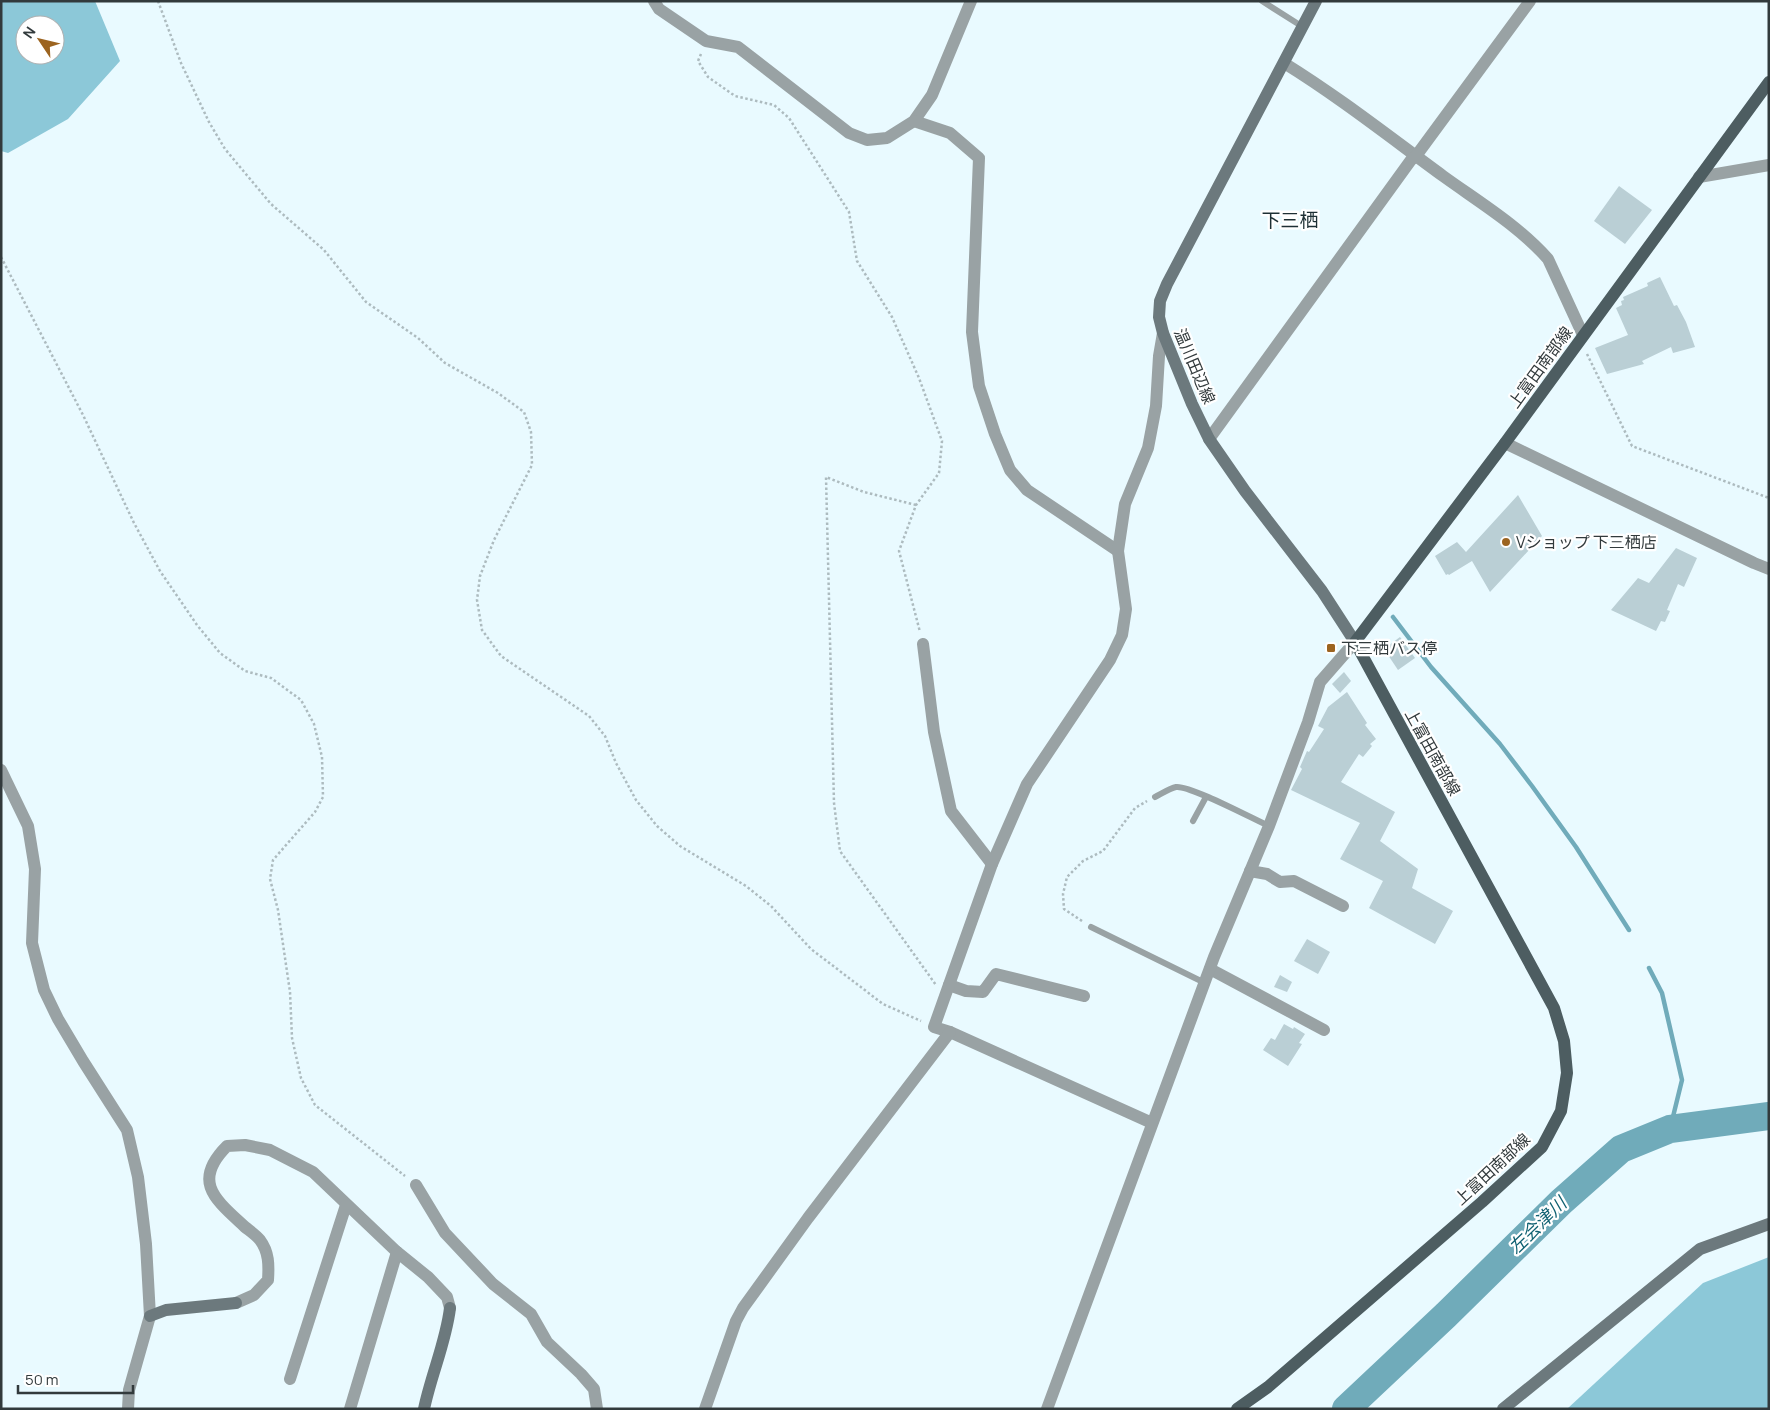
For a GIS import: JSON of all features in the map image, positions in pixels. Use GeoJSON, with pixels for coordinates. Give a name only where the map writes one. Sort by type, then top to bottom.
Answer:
{"type":"FeatureCollection","features":[{"type":"Feature","properties":{"kind":"main road","name":"温川田辺線"},"geometry":{"type":"LineString","coordinates":[[1316,1],[1167,284],[1160,301],[1159,317],[1163,334],[1192,404],[1209,439],[1245,491],[1322,591],[1355,642]]}},
{"type":"Feature","properties":{"kind":"main road","name":"上富田南部線"},"geometry":{"type":"LineString","coordinates":[[1237,1409],[1268,1387],[1482,1202],[1542,1147],[1561,1111],[1567,1073],[1564,1041],[1554,1008],[1355,642],[1505,443],[1769,82]]}},
{"type":"Feature","properties":{"kind":"main road"},"geometry":{"type":"LineString","coordinates":[[1503,1409],[1700,1248],[1769,1224]]}},
{"type":"Feature","properties":{"kind":"main road"},"geometry":{"type":"LineString","coordinates":[[150,1316],[166,1310],[236,1303]]}},
{"type":"Feature","properties":{"kind":"main road"},"geometry":{"type":"LineString","coordinates":[[424,1409],[429,1384],[449,1320],[450,1308]]}},
{"type":"Feature","properties":{"kind":"street"},"geometry":{"type":"LineString","coordinates":[[654,1],[659,9],[706,41],[738,47],[849,133],[867,140],[887,138],[914,121],[932,95],[971,1]]}},
{"type":"Feature","properties":{"kind":"street"},"geometry":{"type":"LineString","coordinates":[[1209,439],[1411,160],[1416,156],[1530,1]]}},
{"type":"Feature","properties":{"kind":"street"},"geometry":{"type":"LineString","coordinates":[[1284,63],[1416,156],[1513,227],[1539,249],[1548,259],[1581,337]]}},
{"type":"Feature","properties":{"kind":"street"},"geometry":{"type":"LineString","coordinates":[[914,121],[950,134],[979,158],[972,332],[979,386],[1010,470],[1027,490],[1118,551]]}},
{"type":"Feature","properties":{"kind":"street"},"geometry":{"type":"LineString","coordinates":[[1698,177],[1769,166]]}},
{"type":"Feature","properties":{"kind":"street"},"geometry":{"type":"LineString","coordinates":[[1152,1123],[950,1032],[934,1027],[992,864],[1027,784],[1110,660],[1122,635],[1126,609],[1118,551],[1126,504],[1148,448],[1156,406],[1159,356],[1163,334]]}},
{"type":"Feature","properties":{"kind":"street"},"geometry":{"type":"LineString","coordinates":[[1505,443],[1769,569]]}},
{"type":"Feature","properties":{"kind":"street"},"geometry":{"type":"LineString","coordinates":[[1047,1409],[1210,969],[1269,826],[1308,722],[1320,682],[1355,642]]}},
{"type":"Feature","properties":{"kind":"street"},"geometry":{"type":"LineString","coordinates":[[923,644],[934,732],[951,811],[992,864]]}},
{"type":"Feature","properties":{"kind":"street"},"geometry":{"type":"LineString","coordinates":[[1,770],[28,826],[35,869],[32,943],[44,990],[78,1053],[127,1130],[138,1177],[146,1244],[150,1316],[129,1390],[128,1409]]}},
{"type":"Feature","properties":{"kind":"street"},"geometry":{"type":"LineString","coordinates":[[1250,871],[1268,874],[1280,882],[1294,881],[1342,906]]}},
{"type":"Feature","properties":{"kind":"street"},"geometry":{"type":"LineString","coordinates":[[1210,969],[1324,1030]]}},
{"type":"Feature","properties":{"kind":"street"},"geometry":{"type":"LineString","coordinates":[[947,991],[983,992],[996,974],[1084,996]]}},
{"type":"Feature","properties":{"kind":"street"},"geometry":{"type":"LineString","coordinates":[[705,1409],[736,1321],[743,1308],[808,1218],[950,1032]]}},
{"type":"Feature","properties":{"kind":"street"},"geometry":{"type":"LineString","coordinates":[[236,1303],[254,1295],[268,1280],[269,1259],[260,1240],[223,1206],[211,1190],[210,1173],[215,1159],[228,1146],[244,1145],[270,1150],[313,1172],[397,1252],[428,1277],[447,1297],[450,1308]]}},
{"type":"Feature","properties":{"kind":"street"},"geometry":{"type":"LineString","coordinates":[[416,1185],[445,1233],[493,1284],[531,1314],[547,1342],[594,1389],[597,1409]]}},
{"type":"Feature","properties":{"kind":"street"},"geometry":{"type":"LineString","coordinates":[[290,1379],[346,1205]]}},
{"type":"Feature","properties":{"kind":"street"},"geometry":{"type":"LineString","coordinates":[[350,1409],[397,1252]]}},
{"type":"Feature","properties":{"kind":"lane"},"geometry":{"type":"LineString","coordinates":[[1262,1],[1304,27]]}},
{"type":"Feature","properties":{"kind":"lane"},"geometry":{"type":"LineString","coordinates":[[1155,797],[1176,787],[1187,788],[1269,826]]}},
{"type":"Feature","properties":{"kind":"lane"},"geometry":{"type":"LineString","coordinates":[[1193,821],[1206,797]]}},
{"type":"Feature","properties":{"kind":"lane"},"geometry":{"type":"LineString","coordinates":[[1090,927],[1205,983]]}},
{"type":"Feature","properties":{"kind":"path"},"geometry":{"type":"LineString","coordinates":[[158,1],[182,62],[209,122],[225,149],[271,204],[324,250],[366,302],[418,338],[445,363],[498,392],[524,412],[531,432],[532,465],[494,540],[480,576],[477,600],[482,630],[501,656],[589,716],[605,736],[616,763],[636,800],[657,826],[680,846],[746,886],[771,906],[811,949],[883,1004],[934,1027]]}},
{"type":"Feature","properties":{"kind":"path"},"geometry":{"type":"LineString","coordinates":[[706,41],[698,61],[708,77],[735,96],[774,105],[789,118],[849,212],[857,261],[892,317],[920,378],[942,441],[938,473],[916,505],[899,551],[923,644]]}},
{"type":"Feature","properties":{"kind":"path"},"geometry":{"type":"LineString","coordinates":[[1,257],[83,415],[134,523],[160,571],[197,625],[220,653],[246,671],[270,678],[301,700],[314,724],[322,757],[324,797],[315,812],[273,860],[270,878],[278,910],[290,992],[292,1038],[301,1078],[315,1106],[416,1185]]}},
{"type":"Feature","properties":{"kind":"path"},"geometry":{"type":"LineString","coordinates":[[1581,337],[1632,446],[1769,498]]}},
{"type":"Feature","properties":{"kind":"path"},"geometry":{"type":"LineString","coordinates":[[916,505],[864,492],[826,477],[834,803],[840,851],[947,991]]}},
{"type":"Feature","properties":{"kind":"path"},"geometry":{"type":"LineString","coordinates":[[1090,927],[1064,909],[1063,894],[1067,878],[1083,861],[1103,851],[1134,808],[1155,797]]}},
{"type":"Feature","properties":{"kind":"shaded area"},"geometry":{"type":"Polygon","coordinates":[[[1,1],[95,1],[120,61],[68,119],[8,153],[1,151],[1,1]]]}},
{"type":"Feature","properties":{"kind":"shaded area"},"geometry":{"type":"Polygon","coordinates":[[[1769,1257],[1769,1409],[1567,1409],[1703,1283],[1769,1257]]]}},
{"type":"Feature","properties":{"kind":"building"},"geometry":{"type":"Polygon","coordinates":[[[1619,186],[1652,210],[1625,244],[1594,221],[1619,186]]]}},
{"type":"Feature","properties":{"kind":"building"},"geometry":{"type":"Polygon","coordinates":[[[1660,277],[1674,306],[1677,305],[1686,322],[1695,347],[1673,353],[1671,347],[1642,361],[1644,364],[1607,374],[1595,348],[1628,335],[1616,308],[1622,305],[1623,297],[1648,286],[1647,283],[1660,277]]]}},
{"type":"Feature","properties":{"kind":"building","name":"Vショップ 下三栖店"},"geometry":{"type":"Polygon","coordinates":[[[1518,495],[1542,536],[1490,592],[1472,561],[1446,575],[1435,556],[1457,542],[1466,552],[1518,495]]]}},
{"type":"Feature","properties":{"kind":"building"},"geometry":{"type":"Polygon","coordinates":[[[1676,548],[1697,558],[1684,587],[1678,584],[1667,610],[1670,611],[1665,622],[1661,621],[1656,631],[1611,610],[1638,578],[1649,583],[1676,548]]]}},
{"type":"Feature","properties":{"kind":"building"},"geometry":{"type":"Polygon","coordinates":[[[1400,637],[1415,658],[1398,670],[1384,649],[1400,637]]]}},
{"type":"Feature","properties":{"kind":"building"},"geometry":{"type":"Polygon","coordinates":[[[1344,672],[1351,681],[1340,693],[1332,684],[1344,672]]]}},
{"type":"Feature","properties":{"kind":"building"},"geometry":{"type":"Polygon","coordinates":[[[1347,692],[1367,723],[1365,725],[1376,739],[1370,744],[1372,746],[1363,757],[1359,754],[1341,782],[1395,812],[1380,841],[1418,869],[1412,888],[1453,911],[1435,944],[1369,908],[1383,881],[1340,859],[1360,823],[1291,790],[1302,769],[1300,767],[1307,751],[1309,752],[1324,729],[1318,726],[1328,707],[1347,692]]]}},
{"type":"Feature","properties":{"kind":"building"},"geometry":{"type":"Polygon","coordinates":[[[1307,939],[1330,952],[1318,974],[1294,961],[1307,939]]]}},
{"type":"Feature","properties":{"kind":"building"},"geometry":{"type":"Polygon","coordinates":[[[1280,975],[1292,982],[1287,992],[1274,987],[1280,975]]]}},
{"type":"Feature","properties":{"kind":"building"},"geometry":{"type":"Polygon","coordinates":[[[1284,1024],[1293,1029],[1294,1027],[1305,1034],[1299,1043],[1302,1044],[1288,1066],[1263,1050],[1271,1038],[1275,1040],[1284,1024]]]}},
{"type":"Feature","properties":{"kind":"waterway"},"geometry":{"type":"LineString","coordinates":[[1393,617],[1431,667],[1500,744],[1532,786],[1576,847],[1629,930]]}},
{"type":"Feature","properties":{"kind":"waterway"},"geometry":{"type":"LineString","coordinates":[[1649,968],[1662,993],[1682,1080],[1670,1129]]}},
{"type":"Feature","properties":{"kind":"waterway","name":"左会津川"},"geometry":{"type":"LineString","coordinates":[[1346,1409],[1446,1315],[1561,1202],[1621,1149],[1670,1129],[1769,1116]]}},
{"type":"Feature","properties":{"kind":"place","name":"Vショップ 下三栖店"},"geometry":{"type":"Point","coordinates":[1506,542]}},
{"type":"Feature","properties":{"kind":"place","name":"下三栖バス停"},"geometry":{"type":"Point","coordinates":[1331,648]}},
{"type":"Feature","properties":{"kind":"district","name":"下三栖"},"geometry":{"type":"Point","coordinates":[1290,220]}}]}
